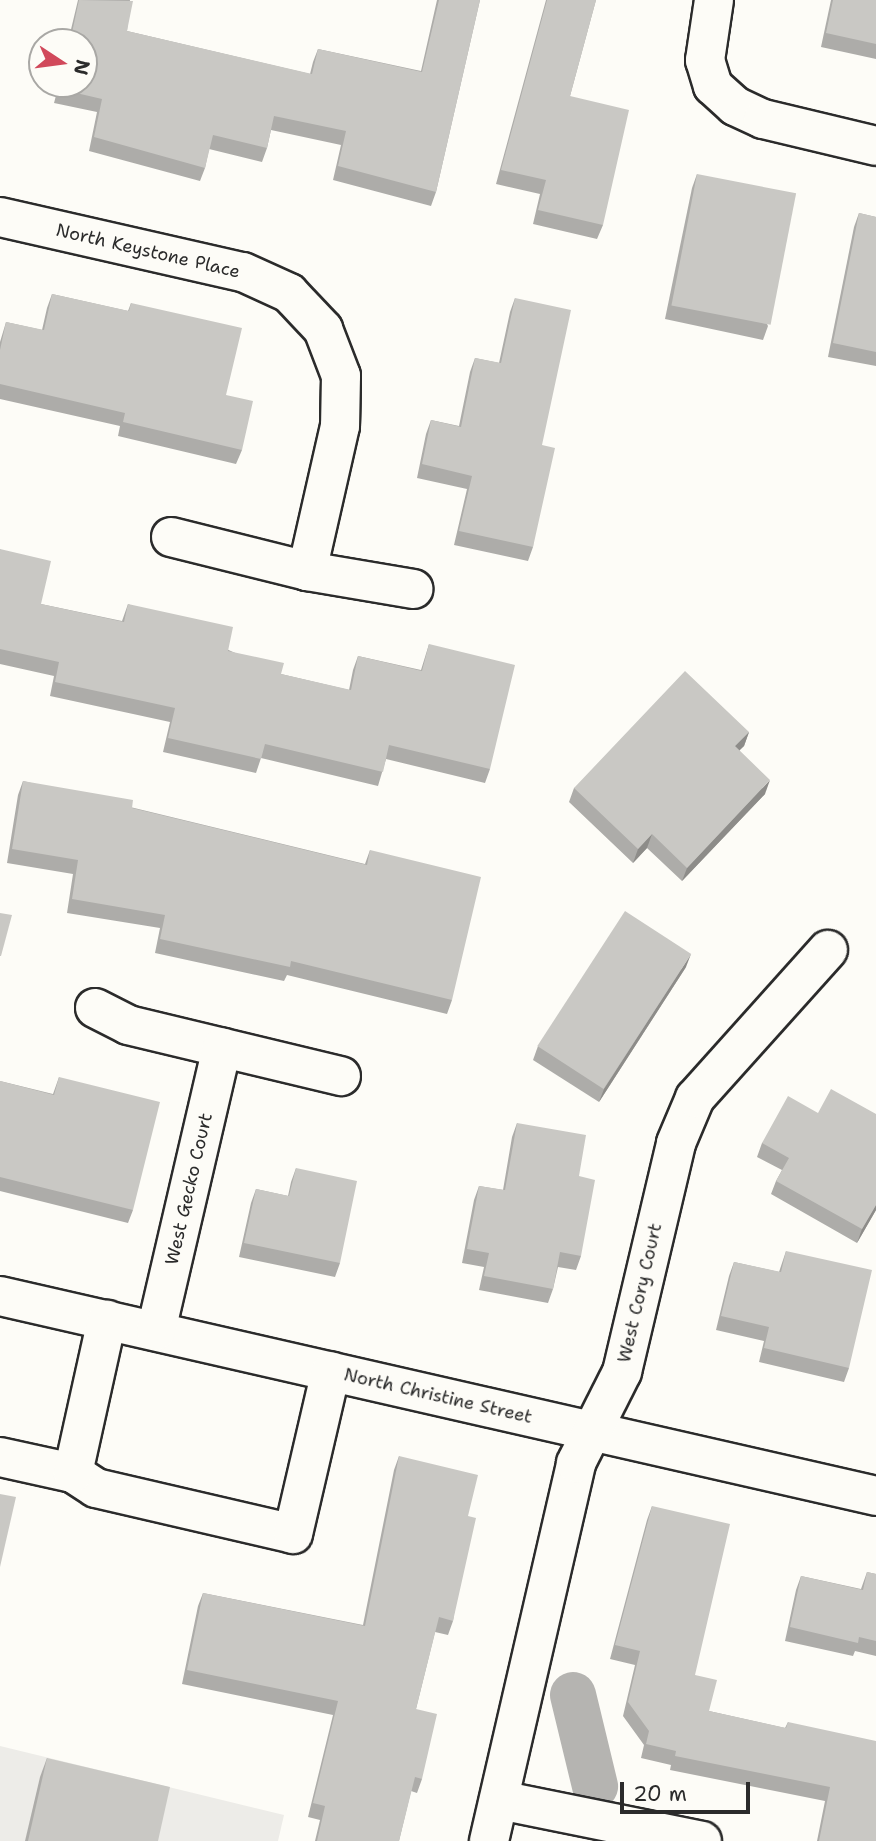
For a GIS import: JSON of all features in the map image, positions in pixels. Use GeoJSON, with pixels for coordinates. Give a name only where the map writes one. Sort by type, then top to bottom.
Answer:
{"type":"FeatureCollection","features":[{"type":"Feature","properties":{"kind":"street"},"geometry":{"type":"LineString","coordinates":[[714,0],[705,60],[713,86],[735,107],[763,119],[876,146]]}},
{"type":"Feature","properties":{"kind":"street","name":"North Keystone Place"},"geometry":{"type":"LineString","coordinates":[[0,217],[243,272],[289,293],[323,329],[341,376],[340,426],[307,571]]}},
{"type":"Feature","properties":{"kind":"street"},"geometry":{"type":"LineString","coordinates":[[171,537],[307,571],[413,589]]}},
{"type":"Feature","properties":{"kind":"street","name":"West Cory Court"},"geometry":{"type":"LineString","coordinates":[[489,1841],[576,1463],[622,1372],[676,1143],[695,1098],[828,950]]}},
{"type":"Feature","properties":{"kind":"street"},"geometry":{"type":"LineString","coordinates":[[95,1007],[128,1025],[341,1076]]}},
{"type":"Feature","properties":{"kind":"street","name":"West Gecko Court"},"geometry":{"type":"LineString","coordinates":[[156,1331],[222,1048]]}},
{"type":"Feature","properties":{"kind":"street","name":"North Christine Street"},"geometry":{"type":"LineString","coordinates":[[0,1296],[876,1496]]}},
{"type":"Feature","properties":{"kind":"street"},"geometry":{"type":"LineString","coordinates":[[73,1473],[107,1320]]}},
{"type":"Feature","properties":{"kind":"street"},"geometry":{"type":"LineString","coordinates":[[0,1457],[73,1473],[96,1488],[293,1534],[331,1371]]}},
{"type":"Feature","properties":{"kind":"street"},"geometry":{"type":"LineString","coordinates":[[499,1800],[702,1841]]}},
{"type":"Feature","properties":{"kind":"shaded area"},"geometry":{"type":"Polygon","coordinates":[[[0,1746],[284,1815],[278,1841],[0,1841],[0,1746]]]}},
{"type":"Feature","properties":{"kind":"building"},"geometry":{"type":"Polygon","coordinates":[[[79,0],[133,1],[127,31],[312,74],[318,49],[422,72],[439,0],[480,0],[436,192],[338,166],[346,131],[274,116],[267,148],[213,135],[205,168],[94,137],[102,99],[98,98],[98,28],[73,28],[79,0]]]}},
{"type":"Feature","properties":{"kind":"building"},"geometry":{"type":"Polygon","coordinates":[[[547,0],[596,0],[570,96],[629,110],[603,225],[538,210],[546,180],[501,170],[547,0]]]}},
{"type":"Feature","properties":{"kind":"building"},"geometry":{"type":"Polygon","coordinates":[[[833,0],[876,0],[876,44],[826,33],[833,0]]]}},
{"type":"Feature","properties":{"kind":"building"},"geometry":{"type":"Polygon","coordinates":[[[697,174],[796,193],[771,325],[671,306],[697,174]]]}},
{"type":"Feature","properties":{"kind":"building"},"geometry":{"type":"Polygon","coordinates":[[[859,213],[876,217],[876,352],[833,343],[859,213]]]}},
{"type":"Feature","properties":{"kind":"building"},"geometry":{"type":"Polygon","coordinates":[[[52,294],[129,311],[131,303],[242,328],[226,395],[253,401],[242,450],[123,422],[125,413],[0,384],[0,350],[6,322],[44,330],[52,294]]]}},
{"type":"Feature","properties":{"kind":"building"},"geometry":{"type":"Polygon","coordinates":[[[515,298],[571,310],[542,445],[555,448],[533,547],[459,531],[472,476],[422,464],[431,420],[461,427],[475,358],[501,363],[515,298]]]}},
{"type":"Feature","properties":{"kind":"building"},"geometry":{"type":"Polygon","coordinates":[[[0,549],[51,561],[41,604],[124,622],[128,604],[233,627],[228,651],[284,663],[281,674],[351,690],[358,656],[422,671],[429,644],[515,665],[490,769],[389,745],[383,772],[265,744],[261,759],[168,738],[175,708],[55,682],[59,662],[0,649],[0,549]]]}},
{"type":"Feature","properties":{"kind":"building"},"geometry":{"type":"Polygon","coordinates":[[[685,671],[749,732],[735,746],[770,780],[687,868],[652,834],[638,849],[574,788],[685,671]]]}},
{"type":"Feature","properties":{"kind":"building"},"geometry":{"type":"Polygon","coordinates":[[[23,781],[133,800],[132,808],[367,865],[370,850],[481,877],[452,1000],[291,961],[290,967],[160,939],[165,915],[72,899],[78,860],[12,849],[23,781]]]}},
{"type":"Feature","properties":{"kind":"building"},"geometry":{"type":"Polygon","coordinates":[[[625,911],[691,954],[604,1089],[537,1046],[625,911]]]}},
{"type":"Feature","properties":{"kind":"building"},"geometry":{"type":"Polygon","coordinates":[[[0,913],[12,915],[1,956],[0,956],[0,913]]]}},
{"type":"Feature","properties":{"kind":"building"},"geometry":{"type":"Polygon","coordinates":[[[59,1077],[160,1102],[133,1210],[0,1177],[0,1081],[54,1095],[59,1077]]]}},
{"type":"Feature","properties":{"kind":"building"},"geometry":{"type":"Polygon","coordinates":[[[831,1089],[876,1114],[876,1205],[862,1229],[776,1181],[789,1158],[762,1143],[788,1096],[818,1113],[831,1089]]]}},
{"type":"Feature","properties":{"kind":"building"},"geometry":{"type":"Polygon","coordinates":[[[517,1123],[586,1135],[579,1176],[595,1180],[581,1256],[560,1252],[553,1289],[484,1276],[489,1253],[467,1249],[479,1186],[505,1190],[517,1123]]]}},
{"type":"Feature","properties":{"kind":"building"},"geometry":{"type":"Polygon","coordinates":[[[296,1168],[357,1181],[340,1263],[244,1243],[256,1189],[289,1196],[296,1168]]]}},
{"type":"Feature","properties":{"kind":"building"},"geometry":{"type":"Polygon","coordinates":[[[786,1251],[872,1270],[849,1368],[764,1348],[769,1327],[721,1316],[734,1262],[781,1272],[786,1251]]]}},
{"type":"Feature","properties":{"kind":"building"},"geometry":{"type":"Polygon","coordinates":[[[399,1456],[478,1475],[468,1516],[476,1518],[453,1621],[439,1617],[416,1709],[437,1714],[422,1779],[415,1777],[399,1841],[317,1841],[325,1806],[313,1803],[338,1701],[187,1670],[203,1593],[365,1626],[399,1456]]]}},
{"type":"Feature","properties":{"kind":"building"},"geometry":{"type":"Polygon","coordinates":[[[0,1494],[16,1497],[0,1567],[0,1494]]]}},
{"type":"Feature","properties":{"kind":"building"},"geometry":{"type":"Polygon","coordinates":[[[652,1506],[730,1524],[695,1675],[717,1680],[709,1711],[786,1728],[788,1722],[876,1741],[876,1841],[819,1841],[830,1787],[675,1756],[676,1751],[646,1744],[649,1731],[628,1702],[640,1651],[615,1645],[652,1506]]]}},
{"type":"Feature","properties":{"kind":"building"},"geometry":{"type":"Polygon","coordinates":[[[867,1572],[876,1574],[876,1641],[859,1637],[858,1643],[790,1627],[801,1576],[863,1590],[867,1572]]]}},
{"type":"Feature","properties":{"kind":"building"},"geometry":{"type":"Polygon","coordinates":[[[47,1758],[170,1787],[158,1841],[28,1841],[47,1758]]]}},
{"type":"Feature","properties":{"kind":"waterway"},"geometry":{"type":"LineString","coordinates":[[573,1695],[595,1786]]}}]}
